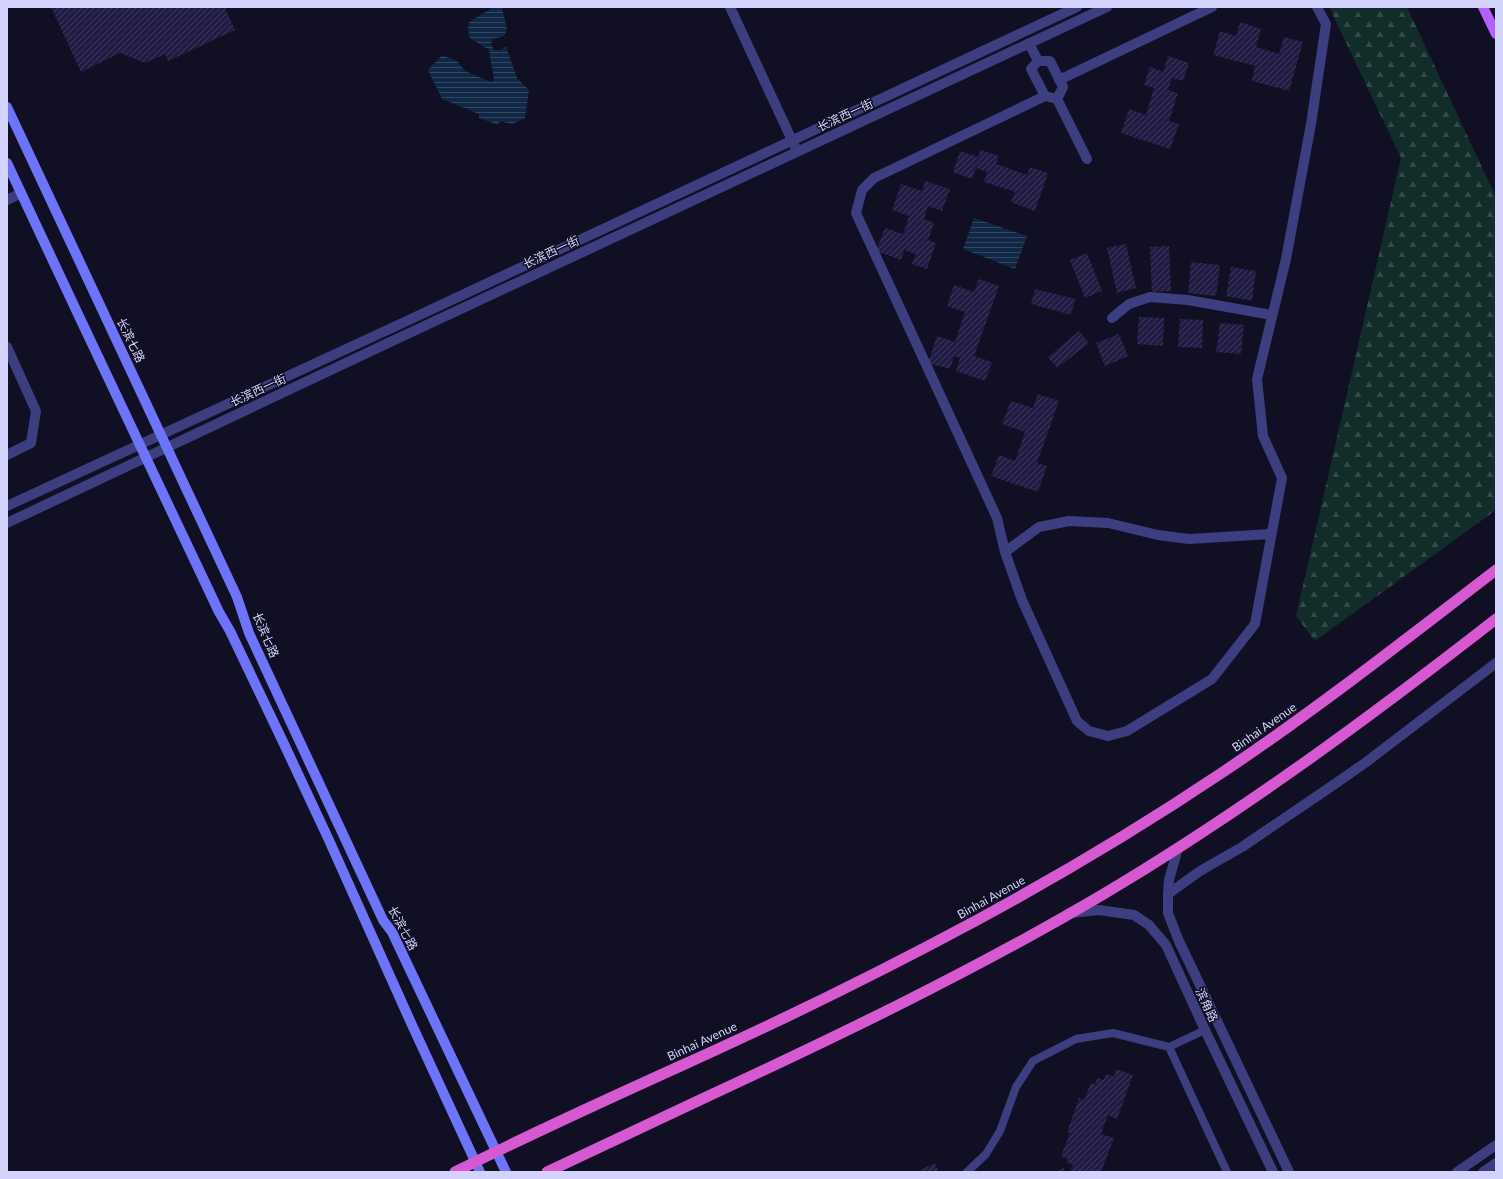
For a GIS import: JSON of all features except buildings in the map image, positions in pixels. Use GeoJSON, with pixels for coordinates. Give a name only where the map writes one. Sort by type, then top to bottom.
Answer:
{"type":"FeatureCollection","features":[{"type":"Feature","properties":{"kind":"highway","name":"Binhai Avenue"},"geometry":{"type":"LineString","coordinates":[[455,1172],[723,1047],[892,965],[1064,872],[1146,822],[1231,766],[1380,660],[1496,570]]}},
{"type":"Feature","properties":{"kind":"highway"},"geometry":{"type":"LineString","coordinates":[[547,1172],[883,1014],[1071,913],[1178,848],[1301,766],[1406,689],[1496,619]]}},
{"type":"Feature","properties":{"kind":"main road"},"geometry":{"type":"LineString","coordinates":[[1483,7],[1496,34]]}},
{"type":"Feature","properties":{"kind":"main road","name":"长滨七路"},"geometry":{"type":"LineString","coordinates":[[7,107],[237,597],[252,638],[383,920],[392,932],[506,1172]]}},
{"type":"Feature","properties":{"kind":"main road"},"geometry":{"type":"LineString","coordinates":[[7,163],[219,612],[230,631],[284,744],[480,1172]]}},
{"type":"Feature","properties":{"kind":"street"},"geometry":{"type":"LineString","coordinates":[[730,7],[798,151]]}},
{"type":"Feature","properties":{"kind":"street","name":"长滨西一街"},"geometry":{"type":"LineString","coordinates":[[7,506],[405,322],[1077,7]]}},
{"type":"Feature","properties":{"kind":"street","name":"长滨西一街"},"geometry":{"type":"LineString","coordinates":[[7,523],[1107,7]]}},
{"type":"Feature","properties":{"kind":"street"},"geometry":{"type":"LineString","coordinates":[[1059,80],[1212,7]]}},
{"type":"Feature","properties":{"kind":"street"},"geometry":{"type":"LineString","coordinates":[[1087,159],[1057,99],[1045,96],[874,178],[862,190],[856,213],[997,518],[1005,552],[1022,600],[1077,721],[1090,731],[1108,736],[1127,731],[1212,680],[1255,624],[1282,478],[1263,436],[1257,379],[1286,259],[1307,147],[1326,24],[1317,7]]}},
{"type":"Feature","properties":{"kind":"street"},"geometry":{"type":"LineString","coordinates":[[1029,43],[1038,61]]}},
{"type":"Feature","properties":{"kind":"street"},"geometry":{"type":"LineString","coordinates":[[1038,61],[1050,61],[1063,88],[1057,99]]}},
{"type":"Feature","properties":{"kind":"street"},"geometry":{"type":"LineString","coordinates":[[1038,61],[1031,70],[1045,96]]}},
{"type":"Feature","properties":{"kind":"street"},"geometry":{"type":"LineString","coordinates":[[7,200],[21,193]]}},
{"type":"Feature","properties":{"kind":"street"},"geometry":{"type":"LineString","coordinates":[[1112,318],[1129,304],[1150,297],[1188,300],[1272,315]]}},
{"type":"Feature","properties":{"kind":"street"},"geometry":{"type":"LineString","coordinates":[[7,347],[36,412],[31,443],[7,455]]}},
{"type":"Feature","properties":{"kind":"street"},"geometry":{"type":"LineString","coordinates":[[1005,552],[1039,528],[1069,521],[1108,523],[1158,535],[1189,539],[1272,534]]}},
{"type":"Feature","properties":{"kind":"street"},"geometry":{"type":"LineString","coordinates":[[1168,894],[1200,871],[1242,847],[1365,763],[1496,662]]}},
{"type":"Feature","properties":{"kind":"street","name":"滨角路"},"geometry":{"type":"LineString","coordinates":[[1178,848],[1169,880],[1168,913],[1178,939],[1289,1172]]}},
{"type":"Feature","properties":{"kind":"street","name":"滨角路"},"geometry":{"type":"LineString","coordinates":[[1071,913],[1099,910],[1134,915],[1150,925],[1166,945],[1272,1172]]}},
{"type":"Feature","properties":{"kind":"street"},"geometry":{"type":"LineString","coordinates":[[1457,1172],[1496,1145]]}},
{"type":"Feature","properties":{"kind":"street"},"geometry":{"type":"LineString","coordinates":[[1483,1172],[1496,1163]]}},
{"type":"Feature","properties":{"kind":"lane"},"geometry":{"type":"LineString","coordinates":[[967,1172],[986,1154],[1000,1131],[1016,1087],[1033,1061],[1076,1039],[1113,1033],[1169,1047],[1205,1030]]}},
{"type":"Feature","properties":{"kind":"lane"},"geometry":{"type":"LineString","coordinates":[[1169,1047],[1227,1172]]}},
{"type":"Feature","properties":{"kind":"green space"},"geometry":{"type":"Polygon","coordinates":[[[1329,7],[1407,7],[1496,197],[1496,510],[1315,641],[1296,616],[1401,158],[1329,7]]]}},
{"type":"Feature","properties":{"kind":"water"},"geometry":{"type":"Polygon","coordinates":[[[494,7],[502,8],[507,29],[504,36],[493,39],[491,44],[494,50],[500,50],[506,47],[517,78],[529,90],[525,118],[512,124],[500,121],[498,125],[479,118],[479,114],[442,99],[428,70],[442,55],[457,61],[465,71],[491,82],[494,80],[489,50],[470,38],[468,29],[469,22],[494,7]]]}},
{"type":"Feature","properties":{"kind":"water"},"geometry":{"type":"Polygon","coordinates":[[[974,218],[1027,236],[1015,269],[963,249],[974,218]]]}}]}
